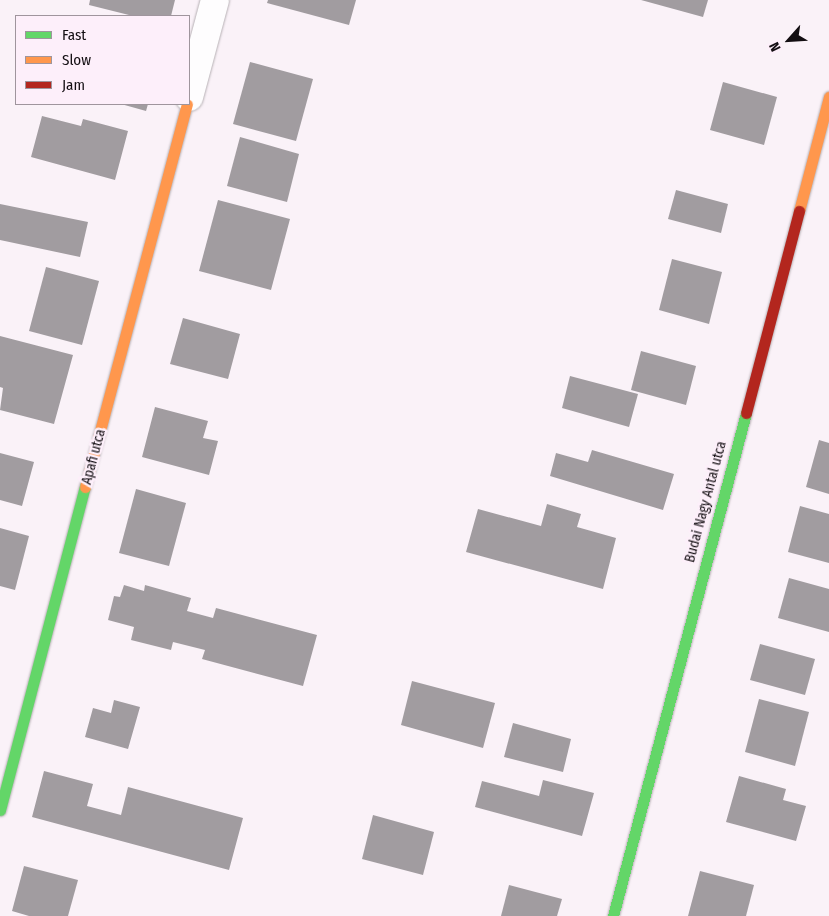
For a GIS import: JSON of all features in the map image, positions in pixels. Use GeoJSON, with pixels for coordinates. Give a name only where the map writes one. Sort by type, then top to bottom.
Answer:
{"type":"FeatureCollection","features":[{"type":"Feature","properties":{"kind":"street"},"geometry":{"type":"LineString","coordinates":[[190,93],[214,0]]}},
{"type":"Feature","properties":{"kind":"street","name":"Budai Nagy Antal utca"},"geometry":{"type":"LineString","coordinates":[[613,916],[829,96]]}},
{"type":"Feature","properties":{"kind":"street","name":"Apafi utca"},"geometry":{"type":"LineString","coordinates":[[0,810],[187,105]]}},
{"type":"Feature","properties":{"kind":"building"},"geometry":{"type":"Polygon","coordinates":[[[90,0],[175,0],[171,15],[129,15],[89,5],[90,0]]]}},
{"type":"Feature","properties":{"kind":"building"},"geometry":{"type":"Polygon","coordinates":[[[268,0],[356,0],[349,25],[267,3],[268,0]]]}},
{"type":"Feature","properties":{"kind":"building"},"geometry":{"type":"Polygon","coordinates":[[[641,0],[708,0],[703,17],[641,0]]]}},
{"type":"Feature","properties":{"kind":"building"},"geometry":{"type":"Polygon","coordinates":[[[250,62],[313,79],[296,141],[233,124],[250,62]]]}},
{"type":"Feature","properties":{"kind":"building"},"geometry":{"type":"Polygon","coordinates":[[[723,82],[777,97],[764,145],[710,130],[723,82]]]}},
{"type":"Feature","properties":{"kind":"building"},"geometry":{"type":"Polygon","coordinates":[[[125,105],[148,105],[146,111],[125,105]]]}},
{"type":"Feature","properties":{"kind":"building"},"geometry":{"type":"Polygon","coordinates":[[[42,116],[81,126],[83,119],[128,131],[115,180],[31,157],[42,116]]]}},
{"type":"Feature","properties":{"kind":"building"},"geometry":{"type":"Polygon","coordinates":[[[240,137],[299,154],[287,202],[227,186],[240,137]]]}},
{"type":"Feature","properties":{"kind":"building"},"geometry":{"type":"Polygon","coordinates":[[[676,190],[728,204],[721,233],[668,219],[676,190]]]}},
{"type":"Feature","properties":{"kind":"building"},"geometry":{"type":"Polygon","coordinates":[[[218,200],[290,219],[271,290],[199,271],[218,200]]]}},
{"type":"Feature","properties":{"kind":"building"},"geometry":{"type":"Polygon","coordinates":[[[0,204],[88,222],[80,257],[0,240],[0,204]]]}},
{"type":"Feature","properties":{"kind":"building"},"geometry":{"type":"Polygon","coordinates":[[[672,259],[722,272],[709,324],[659,310],[672,259]]]}},
{"type":"Feature","properties":{"kind":"building"},"geometry":{"type":"Polygon","coordinates":[[[46,267],[99,281],[82,345],[29,331],[46,267]]]}},
{"type":"Feature","properties":{"kind":"building"},"geometry":{"type":"Polygon","coordinates":[[[183,318],[240,334],[228,379],[170,364],[183,318]]]}},
{"type":"Feature","properties":{"kind":"building"},"geometry":{"type":"Polygon","coordinates":[[[0,336],[73,355],[54,424],[0,410],[3,388],[0,387],[0,336]]]}},
{"type":"Feature","properties":{"kind":"building"},"geometry":{"type":"Polygon","coordinates":[[[641,351],[696,366],[686,405],[631,390],[641,351]]]}},
{"type":"Feature","properties":{"kind":"building"},"geometry":{"type":"Polygon","coordinates":[[[570,376],[638,394],[629,427],[562,408],[570,376]]]}},
{"type":"Feature","properties":{"kind":"building"},"geometry":{"type":"Polygon","coordinates":[[[155,407],[208,421],[203,438],[218,441],[209,475],[142,457],[155,407]]]}},
{"type":"Feature","properties":{"kind":"building"},"geometry":{"type":"Polygon","coordinates":[[[819,440],[829,443],[829,494],[806,487],[819,440]]]}},
{"type":"Feature","properties":{"kind":"building"},"geometry":{"type":"Polygon","coordinates":[[[592,450],[674,474],[663,510],[550,476],[556,453],[588,462],[592,450]]]}},
{"type":"Feature","properties":{"kind":"building"},"geometry":{"type":"Polygon","coordinates":[[[0,453],[34,462],[22,506],[0,500],[0,453]]]}},
{"type":"Feature","properties":{"kind":"building"},"geometry":{"type":"Polygon","coordinates":[[[136,489],[186,503],[169,566],[119,553],[136,489]]]}},
{"type":"Feature","properties":{"kind":"building"},"geometry":{"type":"Polygon","coordinates":[[[547,504],[581,514],[577,527],[616,538],[603,589],[466,552],[478,509],[541,526],[547,504]]]}},
{"type":"Feature","properties":{"kind":"building"},"geometry":{"type":"Polygon","coordinates":[[[800,506],[829,514],[829,563],[788,552],[800,506]]]}},
{"type":"Feature","properties":{"kind":"building"},"geometry":{"type":"Polygon","coordinates":[[[0,528],[29,536],[15,590],[0,586],[0,528]]]}},
{"type":"Feature","properties":{"kind":"building"},"geometry":{"type":"Polygon","coordinates":[[[789,578],[829,589],[829,632],[778,618],[789,578]]]}},
{"type":"Feature","properties":{"kind":"building"},"geometry":{"type":"Polygon","coordinates":[[[124,585],[144,591],[145,585],[191,598],[187,611],[213,618],[216,608],[317,635],[303,686],[202,659],[205,650],[173,642],[171,650],[131,640],[134,627],[108,620],[114,596],[120,597],[124,585]]]}},
{"type":"Feature","properties":{"kind":"building"},"geometry":{"type":"Polygon","coordinates":[[[760,644],[815,659],[805,695],[750,680],[760,644]]]}},
{"type":"Feature","properties":{"kind":"building"},"geometry":{"type":"Polygon","coordinates":[[[412,681],[495,703],[483,748],[401,725],[412,681]]]}},
{"type":"Feature","properties":{"kind":"building"},"geometry":{"type":"Polygon","coordinates":[[[759,699],[809,712],[795,766],[745,752],[759,699]]]}},
{"type":"Feature","properties":{"kind":"building"},"geometry":{"type":"Polygon","coordinates":[[[114,700],[140,707],[128,749],[85,737],[93,708],[111,713],[114,700]]]}},
{"type":"Feature","properties":{"kind":"building"},"geometry":{"type":"Polygon","coordinates":[[[513,723],[571,739],[563,772],[504,757],[513,723]]]}},
{"type":"Feature","properties":{"kind":"building"},"geometry":{"type":"Polygon","coordinates":[[[44,771],[93,784],[87,806],[121,815],[128,787],[243,818],[229,870],[32,817],[44,771]]]}},
{"type":"Feature","properties":{"kind":"building"},"geometry":{"type":"Polygon","coordinates":[[[739,776],[786,789],[783,800],[806,806],[796,841],[726,822],[739,776]]]}},
{"type":"Feature","properties":{"kind":"building"},"geometry":{"type":"Polygon","coordinates":[[[543,780],[594,793],[582,836],[475,807],[482,781],[539,796],[543,780]]]}},
{"type":"Feature","properties":{"kind":"building"},"geometry":{"type":"Polygon","coordinates":[[[373,815],[434,832],[423,875],[362,859],[373,815]]]}},
{"type":"Feature","properties":{"kind":"building"},"geometry":{"type":"Polygon","coordinates":[[[24,866],[78,880],[68,916],[29,916],[12,911],[24,866]]]}},
{"type":"Feature","properties":{"kind":"building"},"geometry":{"type":"Polygon","coordinates":[[[700,871],[754,885],[746,916],[688,916],[700,871]]]}},
{"type":"Feature","properties":{"kind":"building"},"geometry":{"type":"Polygon","coordinates":[[[509,885],[562,899],[557,916],[501,916],[509,885]]]}},
{"type":"Feature","properties":{"kind":"traffic: fast"},"geometry":{"type":"LineString","coordinates":[[613,916],[746,413]]}},
{"type":"Feature","properties":{"kind":"traffic: fast"},"geometry":{"type":"LineString","coordinates":[[0,810],[85,487]]}},
{"type":"Feature","properties":{"kind":"traffic: slow"},"geometry":{"type":"LineString","coordinates":[[799,211],[829,97]]}},
{"type":"Feature","properties":{"kind":"traffic: slow"},"geometry":{"type":"LineString","coordinates":[[85,487],[187,105]]}},
{"type":"Feature","properties":{"kind":"traffic: jam"},"geometry":{"type":"LineString","coordinates":[[746,413],[799,211]]}}]}
